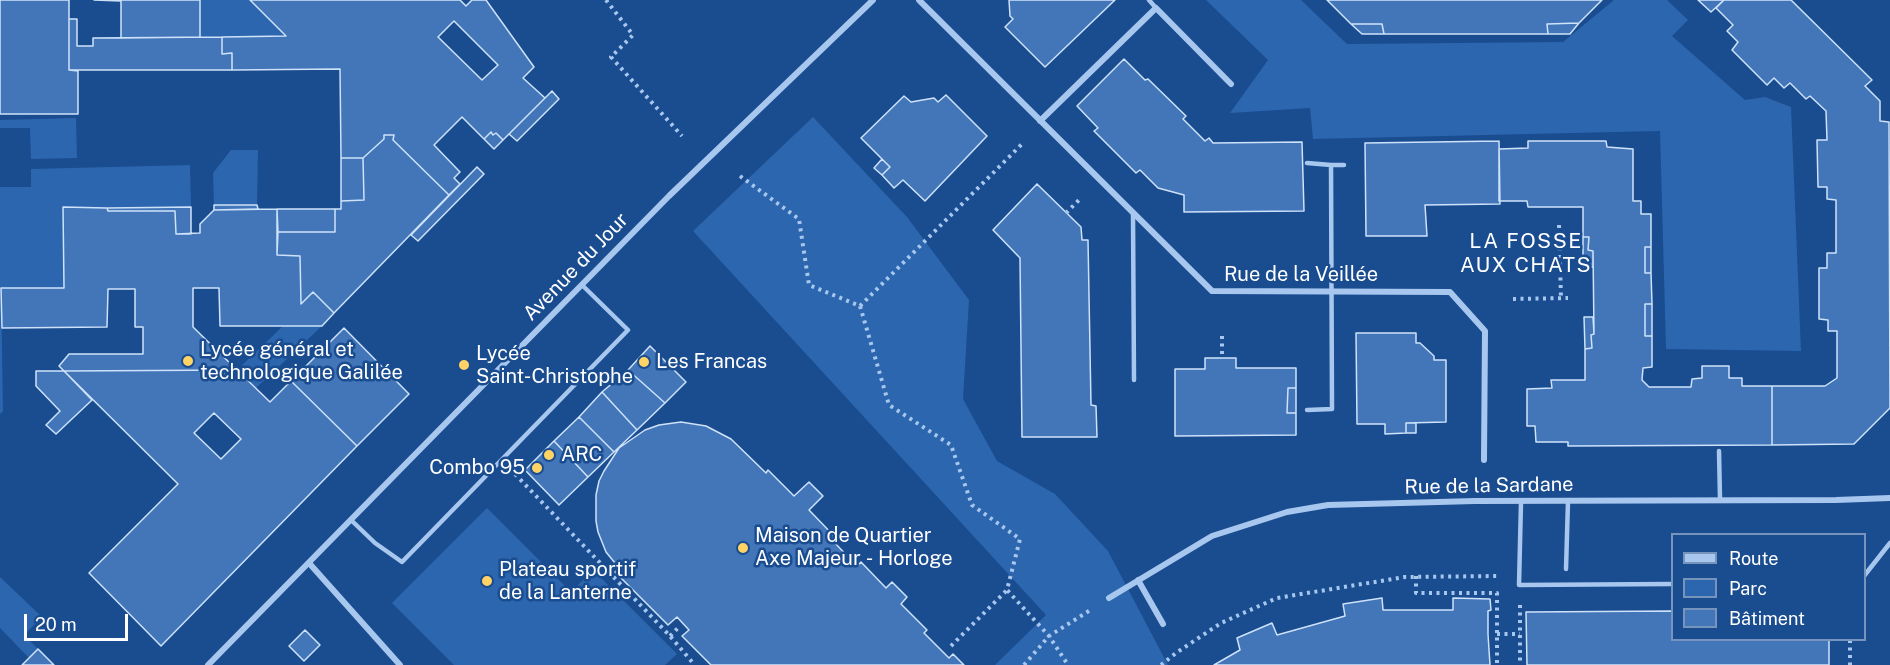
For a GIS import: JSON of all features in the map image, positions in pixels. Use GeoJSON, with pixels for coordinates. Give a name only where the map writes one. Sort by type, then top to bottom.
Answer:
{"type":"FeatureCollection","features":[{"type":"Feature","properties":{"kind":"street","name":"Avenue du Jour"},"geometry":{"type":"LineString","coordinates":[[208,665],[685,180],[873,0]]}},
{"type":"Feature","properties":{"kind":"street","name":"Rue de la Veillée"},"geometry":{"type":"LineString","coordinates":[[919,0],[1212,291],[1450,292],[1485,331],[1484,460]]}},
{"type":"Feature","properties":{"kind":"street"},"geometry":{"type":"LineString","coordinates":[[1040,121],[1156,8],[1231,84]]}},
{"type":"Feature","properties":{"kind":"street","name":"Rue de la Sardane"},"geometry":{"type":"LineString","coordinates":[[1109,598],[1212,536],[1287,512],[1328,505],[1475,501],[1890,498]]}},
{"type":"Feature","properties":{"kind":"street"},"geometry":{"type":"LineString","coordinates":[[309,563],[400,665]]}},
{"type":"Feature","properties":{"kind":"street"},"geometry":{"type":"LineString","coordinates":[[1138,580],[1163,624]]}},
{"type":"Feature","properties":{"kind":"lane"},"geometry":{"type":"LineString","coordinates":[[1149,0],[1156,8]]}},
{"type":"Feature","properties":{"kind":"lane"},"geometry":{"type":"LineString","coordinates":[[1307,163],[1344,165]]}},
{"type":"Feature","properties":{"kind":"lane"},"geometry":{"type":"LineString","coordinates":[[1308,410],[1332,409],[1331,165]]}},
{"type":"Feature","properties":{"kind":"lane"},"geometry":{"type":"LineString","coordinates":[[1133,213],[1134,380]]}},
{"type":"Feature","properties":{"kind":"lane"},"geometry":{"type":"LineString","coordinates":[[351,520],[375,543],[402,562],[501,462],[628,330],[582,285]]}},
{"type":"Feature","properties":{"kind":"lane"},"geometry":{"type":"LineString","coordinates":[[1719,451],[1720,499]]}},
{"type":"Feature","properties":{"kind":"lane"},"geometry":{"type":"LineString","coordinates":[[1566,569],[1568,501]]}},
{"type":"Feature","properties":{"kind":"lane"},"geometry":{"type":"LineString","coordinates":[[1521,502],[1520,585],[1671,584]]}},
{"type":"Feature","properties":{"kind":"lane"},"geometry":{"type":"LineString","coordinates":[[1866,573],[1890,543]]}},
{"type":"Feature","properties":{"kind":"path"},"geometry":{"type":"LineString","coordinates":[[606,0],[633,35],[611,57],[682,136]]}},
{"type":"Feature","properties":{"kind":"path"},"geometry":{"type":"LineString","coordinates":[[860,306],[1023,143]]}},
{"type":"Feature","properties":{"kind":"path"},"geometry":{"type":"LineString","coordinates":[[740,176],[799,219],[809,285],[860,306]]}},
{"type":"Feature","properties":{"kind":"path"},"geometry":{"type":"LineString","coordinates":[[1066,213],[1079,200]]}},
{"type":"Feature","properties":{"kind":"path"},"geometry":{"type":"LineString","coordinates":[[1559,225],[1561,298]]}},
{"type":"Feature","properties":{"kind":"path"},"geometry":{"type":"LineString","coordinates":[[1513,299],[1568,298]]}},
{"type":"Feature","properties":{"kind":"path"},"geometry":{"type":"LineString","coordinates":[[860,306],[889,405],[951,445],[972,505],[1020,539],[1007,590],[951,646]]}},
{"type":"Feature","properties":{"kind":"path"},"geometry":{"type":"LineString","coordinates":[[1222,336],[1222,358]]}},
{"type":"Feature","properties":{"kind":"path"},"geometry":{"type":"LineString","coordinates":[[501,462],[518,476],[670,636],[693,663],[692,665]]}},
{"type":"Feature","properties":{"kind":"path"},"geometry":{"type":"LineString","coordinates":[[1416,576],[1416,593],[1497,593],[1497,665]]}},
{"type":"Feature","properties":{"kind":"path"},"geometry":{"type":"LineString","coordinates":[[1161,665],[1221,623],[1277,598],[1416,576],[1512,576],[1520,585],[1520,665]]}},
{"type":"Feature","properties":{"kind":"path"},"geometry":{"type":"LineString","coordinates":[[1007,590],[1049,636],[1068,665]]}},
{"type":"Feature","properties":{"kind":"path"},"geometry":{"type":"LineString","coordinates":[[1024,665],[1049,636],[1109,598]]}},
{"type":"Feature","properties":{"kind":"path"},"geometry":{"type":"LineString","coordinates":[[670,636],[680,626]]}},
{"type":"Feature","properties":{"kind":"path"},"geometry":{"type":"LineString","coordinates":[[1497,634],[1520,634]]}},
{"type":"Feature","properties":{"kind":"path"},"geometry":{"type":"LineString","coordinates":[[1850,641],[1850,665]]}},
{"type":"Feature","properties":{"kind":"green space"},"geometry":{"type":"Polygon","coordinates":[[[200,0],[250,0],[286,36],[200,37],[200,0]]]}},
{"type":"Feature","properties":{"kind":"green space"},"geometry":{"type":"Polygon","coordinates":[[[1206,0],[1301,0],[1347,44],[1563,42],[1614,0],[1667,0],[1688,20],[1672,36],[1745,100],[1765,97],[1791,107],[1801,351],[1666,349],[1660,131],[1313,139],[1310,108],[1230,113],[1268,60],[1206,0]]]}},
{"type":"Feature","properties":{"kind":"green space"},"geometry":{"type":"Polygon","coordinates":[[[813,117],[907,217],[969,300],[963,399],[997,461],[1055,494],[1108,551],[1168,665],[995,665],[1046,615],[693,231],[813,117]]]}},
{"type":"Feature","properties":{"kind":"green space"},"geometry":{"type":"Polygon","coordinates":[[[76,118],[77,158],[31,159],[30,128],[0,128],[0,120],[76,118]]]}},
{"type":"Feature","properties":{"kind":"green space"},"geometry":{"type":"Polygon","coordinates":[[[231,150],[258,150],[257,205],[214,205],[213,173],[231,150]]]}},
{"type":"Feature","properties":{"kind":"green space"},"geometry":{"type":"Polygon","coordinates":[[[190,165],[191,207],[63,208],[64,288],[1,288],[3,411],[0,414],[0,187],[31,187],[31,169],[190,165]]]}},
{"type":"Feature","properties":{"kind":"green space"},"geometry":{"type":"Polygon","coordinates":[[[283,326],[322,326],[256,388],[237,370],[283,326]]]}},
{"type":"Feature","properties":{"kind":"green space","name":"Plateau sportif de la Lanterne"},"geometry":{"type":"Polygon","coordinates":[[[487,508],[571,592],[593,570],[677,654],[665,665],[454,665],[392,603],[487,508]]]}},
{"type":"Feature","properties":{"kind":"green space"},"geometry":{"type":"Polygon","coordinates":[[[0,577],[42,617],[24,635],[38,649],[29,658],[0,628],[0,577]]]}},
{"type":"Feature","properties":{"kind":"building"},"geometry":{"type":"Polygon","coordinates":[[[0,0],[69,0],[69,70],[78,71],[78,114],[0,114],[0,0]]]}},
{"type":"Feature","properties":{"kind":"building"},"geometry":{"type":"Polygon","coordinates":[[[94,0],[200,0],[200,37],[121,38],[121,1],[94,0]]]}},
{"type":"Feature","properties":{"kind":"building"},"geometry":{"type":"Polygon","coordinates":[[[250,0],[460,0],[466,6],[472,0],[486,0],[534,67],[523,78],[545,98],[503,140],[496,133],[493,135],[491,132],[484,139],[462,117],[434,145],[460,172],[454,178],[460,184],[449,195],[393,140],[394,135],[384,135],[384,139],[363,158],[341,158],[340,69],[232,70],[232,53],[222,54],[222,37],[286,36],[250,0]],[[454,21],[438,37],[482,80],[498,65],[454,21]]]}},
{"type":"Feature","properties":{"kind":"building"},"geometry":{"type":"Polygon","coordinates":[[[1009,0],[1115,0],[1045,67],[1005,27],[1013,19],[1010,16],[1009,0]]]}},
{"type":"Feature","properties":{"kind":"building"},"geometry":{"type":"Polygon","coordinates":[[[1327,0],[1602,0],[1579,23],[1547,24],[1548,34],[1384,34],[1382,24],[1351,24],[1327,0]]]}},
{"type":"Feature","properties":{"kind":"building"},"geometry":{"type":"Polygon","coordinates":[[[1698,0],[1724,0],[1711,12],[1698,0]]]}},
{"type":"Feature","properties":{"kind":"building"},"geometry":{"type":"Polygon","coordinates":[[[1724,0],[1791,0],[1872,80],[1865,86],[1880,101],[1880,121],[1889,122],[1890,408],[1854,444],[1772,445],[1772,386],[1825,386],[1837,378],[1837,331],[1828,331],[1828,320],[1819,319],[1819,268],[1827,268],[1827,253],[1836,253],[1836,200],[1827,199],[1827,187],[1818,187],[1817,140],[1827,140],[1826,111],[1810,96],[1806,99],[1790,83],[1784,88],[1774,78],[1767,85],[1732,50],[1738,42],[1727,31],[1733,25],[1716,8],[1724,0]]]}},
{"type":"Feature","properties":{"kind":"building"},"geometry":{"type":"Polygon","coordinates":[[[69,19],[77,19],[77,46],[93,46],[93,38],[222,37],[222,54],[232,53],[232,70],[69,70],[69,19]]]}},
{"type":"Feature","properties":{"kind":"building"},"geometry":{"type":"Polygon","coordinates":[[[1579,23],[1570,34],[1548,34],[1547,24],[1579,23]]]}},
{"type":"Feature","properties":{"kind":"building"},"geometry":{"type":"Polygon","coordinates":[[[1351,24],[1382,24],[1384,34],[1362,34],[1351,24]]]}},
{"type":"Feature","properties":{"kind":"building"},"geometry":{"type":"Polygon","coordinates":[[[1124,59],[1186,116],[1183,119],[1205,141],[1209,138],[1213,143],[1302,142],[1304,211],[1184,212],[1184,195],[1158,188],[1140,170],[1136,173],[1094,131],[1098,128],[1077,106],[1124,59]]]}},
{"type":"Feature","properties":{"kind":"building"},"geometry":{"type":"Polygon","coordinates":[[[552,91],[559,99],[517,141],[509,134],[552,91]]]}},
{"type":"Feature","properties":{"kind":"building"},"geometry":{"type":"Polygon","coordinates":[[[946,95],[987,136],[925,201],[903,180],[894,188],[882,175],[890,167],[861,138],[904,96],[911,102],[934,98],[938,102],[946,95]]]}},
{"type":"Feature","properties":{"kind":"building"},"geometry":{"type":"Polygon","coordinates":[[[491,132],[493,135],[496,133],[503,140],[494,149],[484,139],[491,132]]]}},
{"type":"Feature","properties":{"kind":"building"},"geometry":{"type":"Polygon","coordinates":[[[384,135],[394,135],[393,140],[449,195],[334,313],[313,292],[301,304],[300,256],[277,255],[278,232],[335,232],[335,209],[341,209],[341,201],[364,200],[363,158],[384,139],[384,135]]]}},
{"type":"Feature","properties":{"kind":"building"},"geometry":{"type":"Polygon","coordinates":[[[1499,141],[1500,204],[1425,205],[1427,236],[1366,236],[1365,143],[1499,141]]]}},
{"type":"Feature","properties":{"kind":"building"},"geometry":{"type":"Polygon","coordinates":[[[1528,141],[1606,141],[1607,147],[1633,149],[1633,201],[1641,201],[1641,214],[1651,214],[1651,247],[1645,247],[1645,273],[1651,273],[1652,304],[1645,304],[1645,336],[1652,336],[1652,367],[1643,368],[1642,380],[1649,387],[1691,387],[1692,379],[1702,378],[1702,366],[1729,366],[1729,378],[1742,378],[1742,386],[1772,386],[1772,445],[1568,446],[1568,442],[1536,442],[1535,426],[1527,426],[1527,389],[1552,388],[1551,380],[1585,380],[1585,349],[1592,348],[1591,335],[1594,334],[1593,251],[1588,250],[1589,237],[1583,237],[1583,207],[1528,207],[1527,201],[1499,201],[1499,149],[1528,148],[1528,141]]]}},
{"type":"Feature","properties":{"kind":"building"},"geometry":{"type":"Polygon","coordinates":[[[341,158],[363,158],[364,200],[341,201],[341,158]]]}},
{"type":"Feature","properties":{"kind":"building"},"geometry":{"type":"Polygon","coordinates":[[[882,159],[890,167],[882,175],[874,168],[882,159]]]}},
{"type":"Feature","properties":{"kind":"building"},"geometry":{"type":"Polygon","coordinates":[[[477,167],[484,174],[418,241],[411,235],[477,167]]]}},
{"type":"Feature","properties":{"kind":"building"},"geometry":{"type":"Polygon","coordinates":[[[1037,184],[1081,227],[1082,240],[1088,240],[1091,405],[1096,406],[1097,437],[1022,437],[1020,258],[993,230],[1037,184]]]}},
{"type":"Feature","properties":{"kind":"building"},"geometry":{"type":"Polygon","coordinates":[[[214,205],[257,205],[258,209],[214,210],[214,205]]]}},
{"type":"Feature","properties":{"kind":"building"},"geometry":{"type":"Polygon","coordinates":[[[63,207],[107,208],[108,211],[175,211],[176,234],[200,233],[200,224],[214,210],[277,209],[277,255],[300,256],[301,304],[313,292],[334,313],[322,326],[220,326],[219,288],[193,288],[193,327],[237,370],[64,371],[59,366],[69,354],[143,354],[143,327],[135,327],[135,289],[108,289],[107,327],[2,328],[1,288],[64,288],[63,207]]]}},
{"type":"Feature","properties":{"kind":"building"},"geometry":{"type":"Polygon","coordinates":[[[191,207],[191,234],[176,234],[175,211],[108,211],[107,208],[191,207]]]}},
{"type":"Feature","properties":{"kind":"building"},"geometry":{"type":"Polygon","coordinates":[[[277,209],[335,209],[335,232],[278,232],[277,209]]]}},
{"type":"Feature","properties":{"kind":"building"},"geometry":{"type":"Polygon","coordinates":[[[1583,237],[1589,237],[1588,250],[1593,251],[1593,267],[1583,267],[1583,237]]]}},
{"type":"Feature","properties":{"kind":"building"},"geometry":{"type":"Polygon","coordinates":[[[1645,247],[1651,247],[1651,273],[1645,273],[1645,247]]]}},
{"type":"Feature","properties":{"kind":"building"},"geometry":{"type":"Polygon","coordinates":[[[1645,304],[1652,304],[1652,336],[1645,336],[1645,304]]]}},
{"type":"Feature","properties":{"kind":"building"},"geometry":{"type":"Polygon","coordinates":[[[1584,317],[1593,317],[1594,334],[1591,335],[1592,348],[1585,349],[1584,317]]]}},
{"type":"Feature","properties":{"kind":"building"},"geometry":{"type":"Polygon","coordinates":[[[344,328],[409,394],[357,446],[291,381],[344,328]]]}},
{"type":"Feature","properties":{"kind":"building"},"geometry":{"type":"Polygon","coordinates":[[[1356,333],[1416,333],[1416,343],[1420,343],[1434,356],[1434,360],[1446,360],[1446,422],[1406,423],[1406,433],[1385,434],[1385,424],[1357,424],[1356,333]]]}},
{"type":"Feature","properties":{"kind":"building"},"geometry":{"type":"Polygon","coordinates":[[[650,346],[686,382],[665,403],[628,370],[650,346]]]}},
{"type":"Feature","properties":{"kind":"building"},"geometry":{"type":"Polygon","coordinates":[[[1205,358],[1236,358],[1236,368],[1296,368],[1296,388],[1288,388],[1287,413],[1296,413],[1296,435],[1175,436],[1175,369],[1205,369],[1205,358]]]}},
{"type":"Feature","properties":{"kind":"building"},"geometry":{"type":"Polygon","coordinates":[[[237,370],[270,402],[291,381],[357,446],[161,646],[89,573],[178,484],[64,371],[237,370]],[[214,413],[194,433],[221,459],[241,439],[214,413]]]}},
{"type":"Feature","properties":{"kind":"building"},"geometry":{"type":"Polygon","coordinates":[[[628,370],[665,403],[637,430],[602,392],[628,370]]]}},
{"type":"Feature","properties":{"kind":"building"},"geometry":{"type":"Polygon","coordinates":[[[36,371],[64,371],[92,400],[56,434],[46,425],[60,411],[36,386],[36,371]]]}},
{"type":"Feature","properties":{"kind":"building"},"geometry":{"type":"Polygon","coordinates":[[[1288,388],[1296,388],[1296,413],[1287,413],[1288,388]]]}},
{"type":"Feature","properties":{"kind":"building"},"geometry":{"type":"Polygon","coordinates":[[[602,392],[637,430],[614,452],[579,417],[602,392]]]}},
{"type":"Feature","properties":{"kind":"building"},"geometry":{"type":"Polygon","coordinates":[[[579,417],[614,452],[588,477],[554,441],[579,417]]]}},
{"type":"Feature","properties":{"kind":"building"},"geometry":{"type":"Polygon","coordinates":[[[681,422],[706,426],[731,439],[766,473],[768,470],[794,496],[809,482],[823,496],[809,510],[835,537],[832,540],[857,566],[861,562],[886,588],[892,582],[907,597],[901,604],[927,630],[924,633],[949,658],[953,654],[964,665],[711,665],[682,636],[689,630],[677,617],[668,625],[615,572],[619,568],[606,552],[596,521],[596,495],[599,481],[619,448],[645,430],[659,425],[681,422]]]}},
{"type":"Feature","properties":{"kind":"building"},"geometry":{"type":"Polygon","coordinates":[[[1406,423],[1416,423],[1416,433],[1406,433],[1406,423]]]}},
{"type":"Feature","properties":{"kind":"building"},"geometry":{"type":"Polygon","coordinates":[[[554,441],[588,477],[559,505],[525,470],[554,441]]]}},
{"type":"Feature","properties":{"kind":"building"},"geometry":{"type":"Polygon","coordinates":[[[1382,598],[1383,610],[1453,610],[1453,598],[1490,599],[1488,634],[1490,665],[1214,665],[1240,650],[1237,638],[1272,623],[1277,635],[1345,616],[1343,604],[1382,598]]]}},
{"type":"Feature","properties":{"kind":"building"},"geometry":{"type":"Polygon","coordinates":[[[1671,611],[1671,641],[1829,641],[1829,665],[1527,665],[1526,612],[1671,611]]]}},
{"type":"Feature","properties":{"kind":"building"},"geometry":{"type":"Polygon","coordinates":[[[305,630],[320,645],[304,661],[289,646],[305,630]]]}},
{"type":"Feature","properties":{"kind":"building"},"geometry":{"type":"Polygon","coordinates":[[[38,649],[54,665],[22,665],[38,649]]]}},
{"type":"Feature","properties":{"kind":"place","name":"Lycée général et technologique Galilée"},"geometry":{"type":"Point","coordinates":[188,361]}},
{"type":"Feature","properties":{"kind":"place","name":"Les Francas"},"geometry":{"type":"Point","coordinates":[644,362]}},
{"type":"Feature","properties":{"kind":"place","name":"Lycée Saint-Christophe"},"geometry":{"type":"Point","coordinates":[464,365]}},
{"type":"Feature","properties":{"kind":"place","name":"ARC"},"geometry":{"type":"Point","coordinates":[549,455]}},
{"type":"Feature","properties":{"kind":"place","name":"Combo 95"},"geometry":{"type":"Point","coordinates":[537,468]}},
{"type":"Feature","properties":{"kind":"place","name":"Maison de Quartier Axe Majeur - Horloge"},"geometry":{"type":"Point","coordinates":[743,548]}},
{"type":"Feature","properties":{"kind":"place","name":"Plateau sportif de la Lanterne"},"geometry":{"type":"Point","coordinates":[487,581]}},
{"type":"Feature","properties":{"kind":"district","name":"LA FOSSE AUX CHATS"},"geometry":{"type":"Point","coordinates":[1526,254]}}]}
